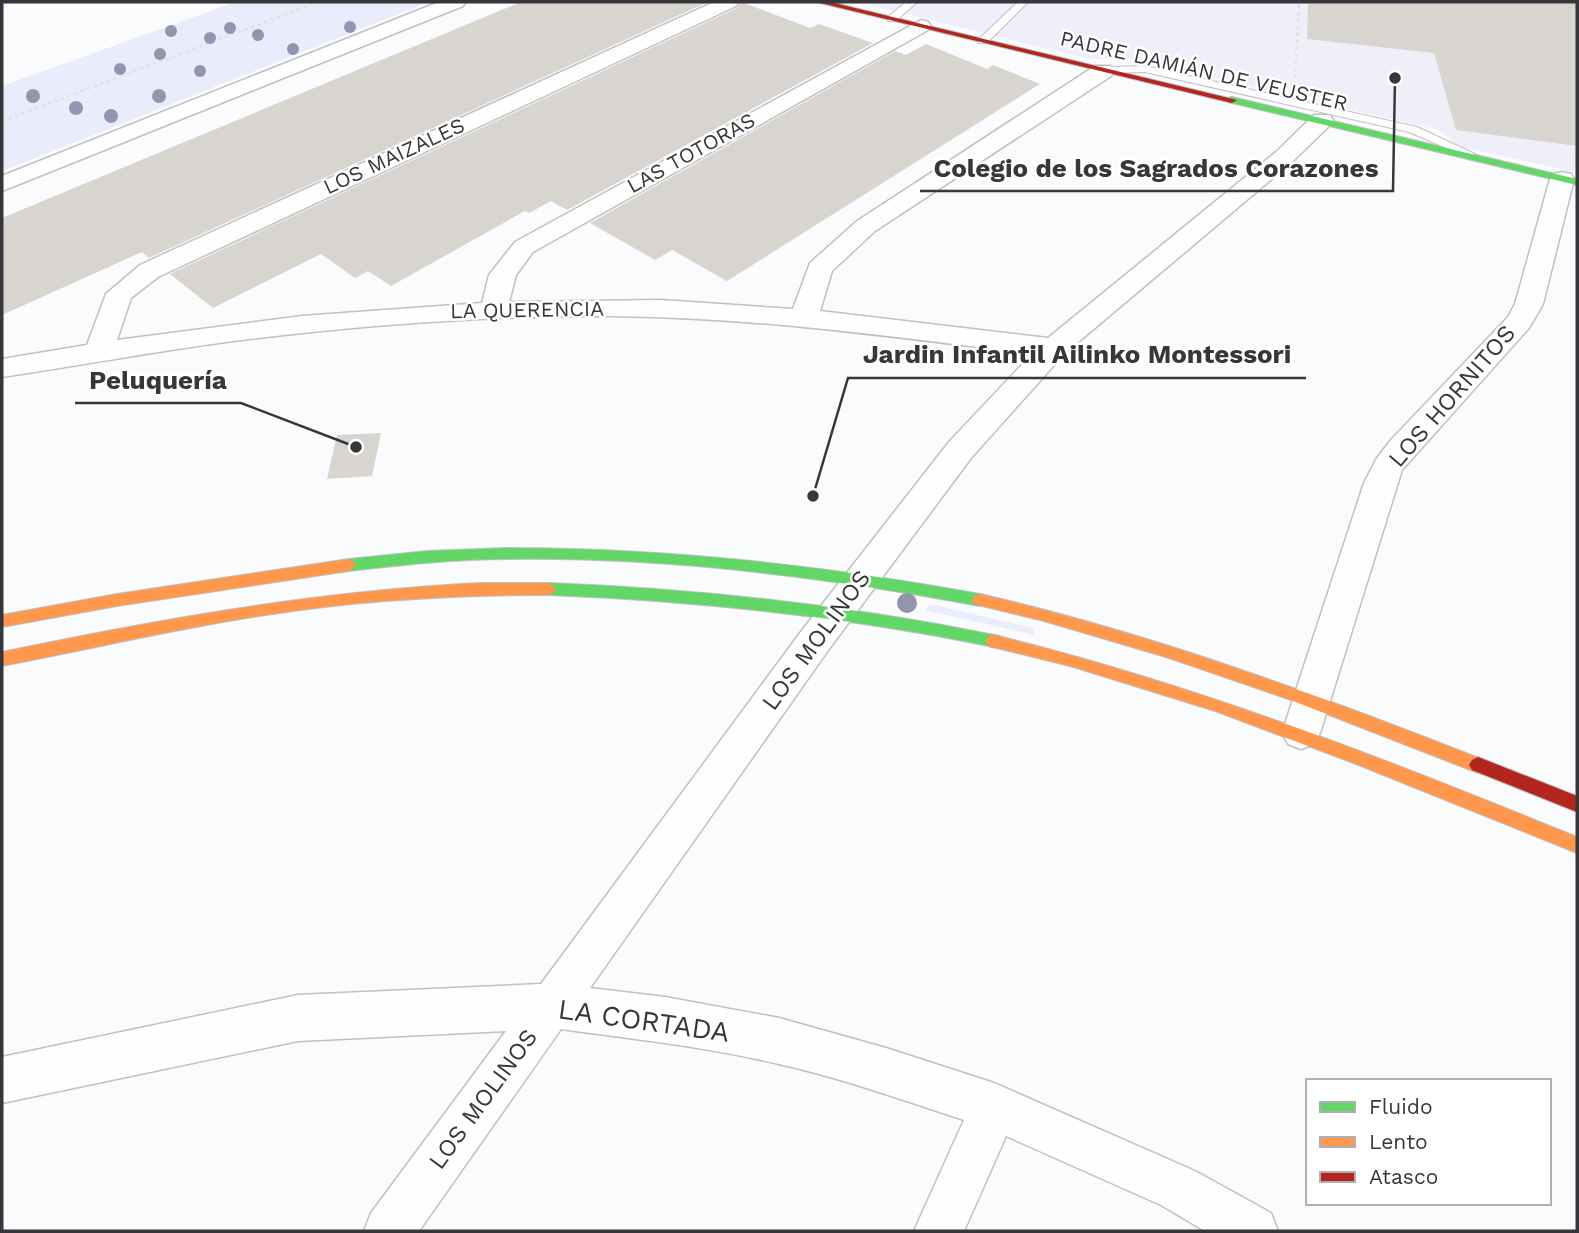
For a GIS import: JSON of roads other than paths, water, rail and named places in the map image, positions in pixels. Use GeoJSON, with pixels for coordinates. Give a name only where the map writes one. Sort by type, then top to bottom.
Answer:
{"type":"FeatureCollection","features":[{"type":"Feature","properties":{"kind":"main road","name":"PADRE DAMIÁN DE VEUSTER"},"geometry":{"type":"LineString","coordinates":[[820,2],[1570,181]]}},
{"type":"Feature","properties":{"kind":"main road"},"geometry":{"type":"LineString","coordinates":[[2,621],[253,578],[436,556],[526,552],[590,554],[693,560],[861,579],[930,589],[1021,609],[1134,640],[1312,699],[1577,804]]}},
{"type":"Feature","properties":{"kind":"main road"},"geometry":{"type":"LineString","coordinates":[[2,659],[108,636],[320,602],[469,589],[623,593],[836,612],[909,624],[1082,664],[1301,733],[1577,845]]}},
{"type":"Feature","properties":{"kind":"street"},"geometry":{"type":"LineString","coordinates":[[2,184],[456,2]]}},
{"type":"Feature","properties":{"kind":"street","name":"LOS MAIZALES"},"geometry":{"type":"LineString","coordinates":[[99,351],[119,294],[149,271],[729,2]]}},
{"type":"Feature","properties":{"kind":"street","name":"LAS TOTORAS"},"geometry":{"type":"LineString","coordinates":[[496,310],[495,299],[500,277],[506,266],[524,247],[921,26]]}},
{"type":"Feature","properties":{"kind":"street"},"geometry":{"type":"LineString","coordinates":[[804,317],[819,269],[839,248],[866,226],[1103,71]]}},
{"type":"Feature","properties":{"kind":"street","name":"LOS MOLINOS"},"geometry":{"type":"LineString","coordinates":[[389,1231],[836,612],[960,450],[1054,348],[1274,165],[1322,120]]}},
{"type":"Feature","properties":{"kind":"street","name":"LOS HORNITOS"},"geometry":{"type":"LineString","coordinates":[[1301,733],[1380,483],[1388,466],[1518,321],[1528,304],[1570,181]]}},
{"type":"Feature","properties":{"kind":"street","name":"LA QUERENCIA"},"geometry":{"type":"LineString","coordinates":[[2,368],[255,328],[409,314],[496,310],[607,308],[804,317],[1054,348]]}},
{"type":"Feature","properties":{"kind":"street","name":"LA CORTADA"},"geometry":{"type":"LineString","coordinates":[[2,1080],[298,1018],[552,1006],[665,1020],[779,1041],[886,1071],[994,1107],[1084,1145],[1178,1188],[1253,1231]]}},
{"type":"Feature","properties":{"kind":"street"},"geometry":{"type":"LineString","coordinates":[[939,1231],[994,1107]]}},
{"type":"Feature","properties":{"kind":"lane"},"geometry":{"type":"LineString","coordinates":[[892,19],[912,2]]}},
{"type":"Feature","properties":{"kind":"lane"},"geometry":{"type":"LineString","coordinates":[[982,41],[1023,2]]}},
{"type":"Feature","properties":{"kind":"lane"},"geometry":{"type":"LineString","coordinates":[[1103,71],[1145,69],[1306,104],[1413,129],[1472,156]]}},
{"type":"Feature","properties":{"kind":"place","name":"Colegio de los Sagrados Corazones"},"geometry":{"type":"Point","coordinates":[1395,78]}},
{"type":"Feature","properties":{"kind":"place","name":"Peluquería"},"geometry":{"type":"Point","coordinates":[356,447]}},
{"type":"Feature","properties":{"kind":"place","name":"Jardin Infantil Ailinko Montessori"},"geometry":{"type":"Point","coordinates":[813,496]}}]}
